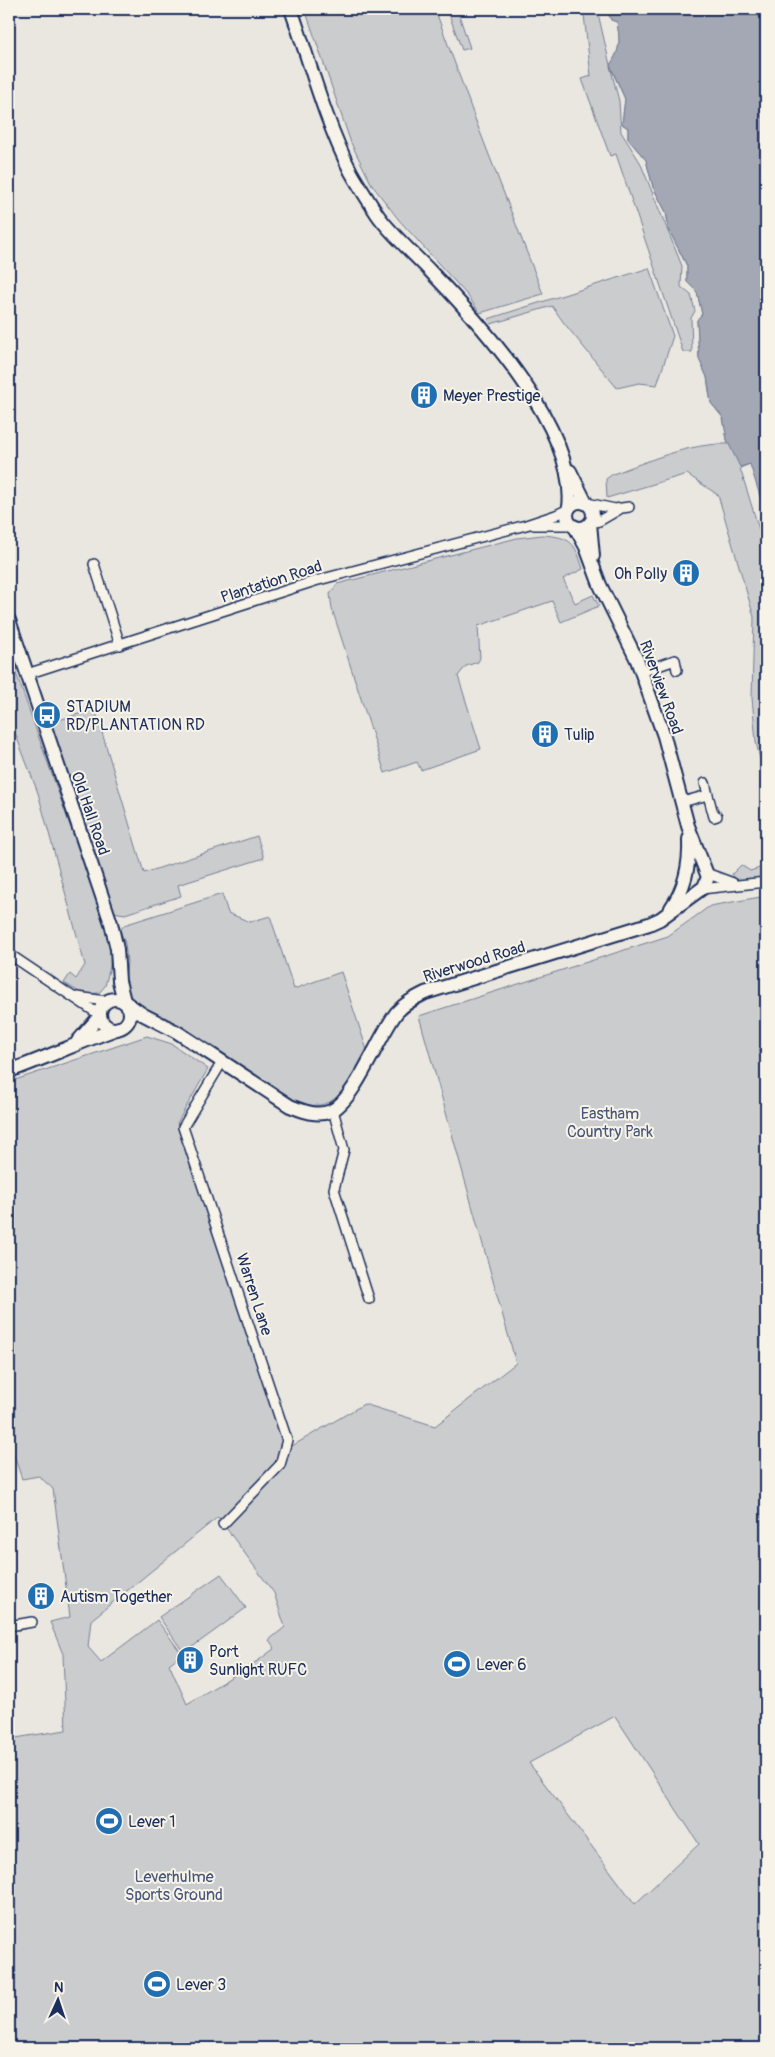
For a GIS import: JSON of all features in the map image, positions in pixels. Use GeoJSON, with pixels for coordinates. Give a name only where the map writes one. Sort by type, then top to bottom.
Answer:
{"type":"FeatureCollection","features":[{"type":"Feature","properties":{"kind":"street"},"geometry":{"type":"LineString","coordinates":[[291,9],[332,124],[352,172],[379,216],[476,321],[522,380],[545,416],[564,460],[586,503],[592,510],[593,515],[590,523]]}},
{"type":"Feature","properties":{"kind":"street"},"geometry":{"type":"LineString","coordinates":[[564,460],[570,490],[568,508],[567,517],[573,526],[583,528],[590,523],[598,522],[625,508],[607,508],[578,502],[568,508]]}},
{"type":"Feature","properties":{"kind":"street","name":"Plantation Road"},"geometry":{"type":"LineString","coordinates":[[27,674],[315,581],[526,525],[556,515],[568,508]]}},
{"type":"Feature","properties":{"kind":"street","name":"Riverview Road"},"geometry":{"type":"LineString","coordinates":[[590,523],[593,564]]}},
{"type":"Feature","properties":{"kind":"street","name":"Plantation Road"},"geometry":{"type":"LineString","coordinates":[[526,525],[573,526]]}},
{"type":"Feature","properties":{"kind":"street","name":"Riverview Road"},"geometry":{"type":"LineString","coordinates":[[573,526],[584,540],[600,584],[641,672],[664,736],[688,826],[706,873]]}},
{"type":"Feature","properties":{"kind":"street"},"geometry":{"type":"LineString","coordinates":[[94,564],[120,645]]}},
{"type":"Feature","properties":{"kind":"street","name":"Old Hall Road"},"geometry":{"type":"LineString","coordinates":[[9,620],[111,923],[117,949],[120,988],[124,1002]]}},
{"type":"Feature","properties":{"kind":"street"},"geometry":{"type":"LineString","coordinates":[[641,672],[675,660],[677,670]]}},
{"type":"Feature","properties":{"kind":"street"},"geometry":{"type":"LineString","coordinates":[[705,783],[714,818],[717,816]]}},
{"type":"Feature","properties":{"kind":"street"},"geometry":{"type":"LineString","coordinates":[[682,802],[708,796]]}},
{"type":"Feature","properties":{"kind":"street","name":"Riverview Road"},"geometry":{"type":"LineString","coordinates":[[686,876],[689,857],[688,826]]}},
{"type":"Feature","properties":{"kind":"street"},"geometry":{"type":"LineString","coordinates":[[665,916],[680,894],[690,869],[697,867],[706,873],[740,885]]}},
{"type":"Feature","properties":{"kind":"street"},"geometry":{"type":"LineString","coordinates":[[701,889],[706,884],[706,873]]}},
{"type":"Feature","properties":{"kind":"street"},"geometry":{"type":"LineString","coordinates":[[686,876],[690,888],[701,889],[766,882]]}},
{"type":"Feature","properties":{"kind":"street","name":"Riverwood Road"},"geometry":{"type":"LineString","coordinates":[[333,1110],[352,1091],[390,1022],[398,1011],[410,1001],[425,992],[649,924],[665,916],[701,889]]}},
{"type":"Feature","properties":{"kind":"street"},"geometry":{"type":"LineString","coordinates":[[9,954],[100,1016],[105,1025],[114,1029],[144,1023],[161,1024]]}},
{"type":"Feature","properties":{"kind":"street","name":"Old Hall Road"},"geometry":{"type":"LineString","coordinates":[[106,1001],[118,965]]}},
{"type":"Feature","properties":{"kind":"street"},"geometry":{"type":"LineString","coordinates":[[72,996],[86,1000],[106,1001],[115,998],[177,1032],[290,1106],[309,1113],[333,1110],[344,1150],[334,1189],[369,1299]]}},
{"type":"Feature","properties":{"kind":"street"},"geometry":{"type":"LineString","coordinates":[[70,1048],[86,1034],[100,1016],[101,1008],[106,1001]]}},
{"type":"Feature","properties":{"kind":"street"},"geometry":{"type":"LineString","coordinates":[[9,1072],[125,1025],[130,1016],[128,1006],[124,1002]]}},
{"type":"Feature","properties":{"kind":"street","name":"Warren Lane"},"geometry":{"type":"LineString","coordinates":[[222,1062],[184,1127],[287,1440],[280,1465],[223,1524]]}},
{"type":"Feature","properties":{"kind":"street"},"geometry":{"type":"LineString","coordinates":[[9,1626],[32,1622]]}},
{"type":"Feature","properties":{"kind":"green space"},"geometry":{"type":"Polygon","coordinates":[[[305,9],[435,9],[543,294],[480,313],[468,296],[399,220],[372,185],[351,143],[305,9]]]}},
{"type":"Feature","properties":{"kind":"green space"},"geometry":{"type":"Polygon","coordinates":[[[447,9],[457,9],[470,48],[462,50],[447,9]]]}},
{"type":"Feature","properties":{"kind":"green space"},"geometry":{"type":"Polygon","coordinates":[[[582,9],[597,9],[610,65],[618,49],[619,40],[617,22],[611,20],[607,9],[654,9],[760,494],[750,464],[740,468],[766,552],[766,784],[756,742],[752,698],[754,617],[718,495],[687,474],[607,498],[606,479],[613,474],[699,446],[728,444],[723,418],[711,403],[707,377],[699,359],[697,320],[702,314],[697,292],[687,282],[687,266],[669,230],[666,212],[653,187],[646,160],[628,139],[628,128],[622,124],[625,99],[610,66],[619,101],[621,132],[640,162],[682,266],[681,287],[691,295],[695,311],[691,318],[692,352],[683,352],[616,154],[610,156],[582,79],[591,76],[582,9]]]}},
{"type":"Feature","properties":{"kind":"green space"},"geometry":{"type":"Polygon","coordinates":[[[649,268],[673,336],[657,385],[639,383],[617,388],[552,306],[491,324],[488,319],[649,268]]]}},
{"type":"Feature","properties":{"kind":"green space"},"geometry":{"type":"Polygon","coordinates":[[[542,535],[560,537],[574,547],[583,569],[563,579],[575,603],[593,595],[599,606],[561,622],[552,601],[478,626],[480,658],[478,662],[466,666],[458,676],[481,749],[421,770],[417,762],[385,773],[332,609],[330,594],[337,584],[517,538],[542,535]]]}},
{"type":"Feature","properties":{"kind":"green space"},"geometry":{"type":"Polygon","coordinates":[[[9,653],[96,899],[111,947],[110,966],[105,986],[99,993],[83,994],[64,983],[70,974],[76,979],[85,965],[38,793],[9,717],[9,653]]]}},
{"type":"Feature","properties":{"kind":"green space"},"geometry":{"type":"Polygon","coordinates":[[[95,709],[144,873],[257,836],[264,858],[178,885],[181,896],[125,914],[113,912],[49,723],[95,709]]]}},
{"type":"Feature","properties":{"kind":"green space"},"geometry":{"type":"Polygon","coordinates":[[[741,865],[750,871],[766,866],[766,879],[738,882],[732,874],[741,865]]]}},
{"type":"Feature","properties":{"kind":"green space"},"geometry":{"type":"Polygon","coordinates":[[[222,894],[228,913],[250,922],[270,916],[294,989],[341,972],[367,1050],[342,1092],[325,1104],[299,1103],[186,1029],[137,1006],[127,994],[125,983],[127,962],[125,943],[120,931],[124,925],[222,894]]]}},
{"type":"Feature","properties":{"kind":"green space"},"geometry":{"type":"Polygon","coordinates":[[[766,896],[766,2048],[9,2048],[9,1739],[66,1730],[63,1654],[50,1622],[70,1617],[53,1489],[39,1476],[22,1479],[9,1441],[9,1082],[147,1036],[172,1044],[208,1069],[177,1123],[286,1444],[292,1446],[364,1404],[435,1426],[516,1363],[419,1016],[668,936],[710,906],[766,896]],[[218,1517],[91,1620],[88,1647],[101,1662],[157,1620],[182,1654],[169,1664],[187,1704],[259,1660],[275,1648],[269,1640],[285,1627],[274,1593],[218,1517]],[[615,1716],[529,1763],[635,1904],[699,1844],[615,1716]]]}},
{"type":"Feature","properties":{"kind":"green space"},"geometry":{"type":"Polygon","coordinates":[[[221,1574],[246,1608],[184,1653],[159,1617],[221,1574]]]}},
{"type":"Feature","properties":{"kind":"shaded area"},"geometry":{"type":"Polygon","coordinates":[[[607,9],[766,9],[766,515],[750,464],[740,467],[727,440],[723,417],[711,403],[707,377],[699,359],[697,320],[702,314],[697,292],[687,282],[687,266],[669,230],[666,212],[653,187],[646,160],[628,139],[628,128],[622,124],[625,99],[610,65],[618,49],[618,29],[617,22],[611,20],[607,9]]]}},
{"type":"Feature","properties":{"kind":"place","name":"Meyer Prestige"},"geometry":{"type":"Point","coordinates":[424,395]}},
{"type":"Feature","properties":{"kind":"place","name":"Oh Polly"},"geometry":{"type":"Point","coordinates":[686,573]}},
{"type":"Feature","properties":{"kind":"place","name":"STADIUM RD/PLANTATION RD"},"geometry":{"type":"Point","coordinates":[47,715]}},
{"type":"Feature","properties":{"kind":"place","name":"Tulip"},"geometry":{"type":"Point","coordinates":[545,734]}},
{"type":"Feature","properties":{"kind":"place","name":"Autism Together"},"geometry":{"type":"Point","coordinates":[41,1596]}},
{"type":"Feature","properties":{"kind":"place","name":"Port Sunlight RUFC"},"geometry":{"type":"Point","coordinates":[190,1660]}},
{"type":"Feature","properties":{"kind":"place","name":"Lever 6"},"geometry":{"type":"Point","coordinates":[457,1664]}},
{"type":"Feature","properties":{"kind":"place","name":"Lever 1"},"geometry":{"type":"Point","coordinates":[109,1821]}},
{"type":"Feature","properties":{"kind":"place","name":"Lever 3"},"geometry":{"type":"Point","coordinates":[157,1984]}},
{"type":"Feature","properties":{"kind":"park label","name":"Eastham Country Park"},"geometry":{"type":"Point","coordinates":[610,1122]}},
{"type":"Feature","properties":{"kind":"park label","name":"Leverhulme Sports Ground"},"geometry":{"type":"Point","coordinates":[174,1885]}}]}
